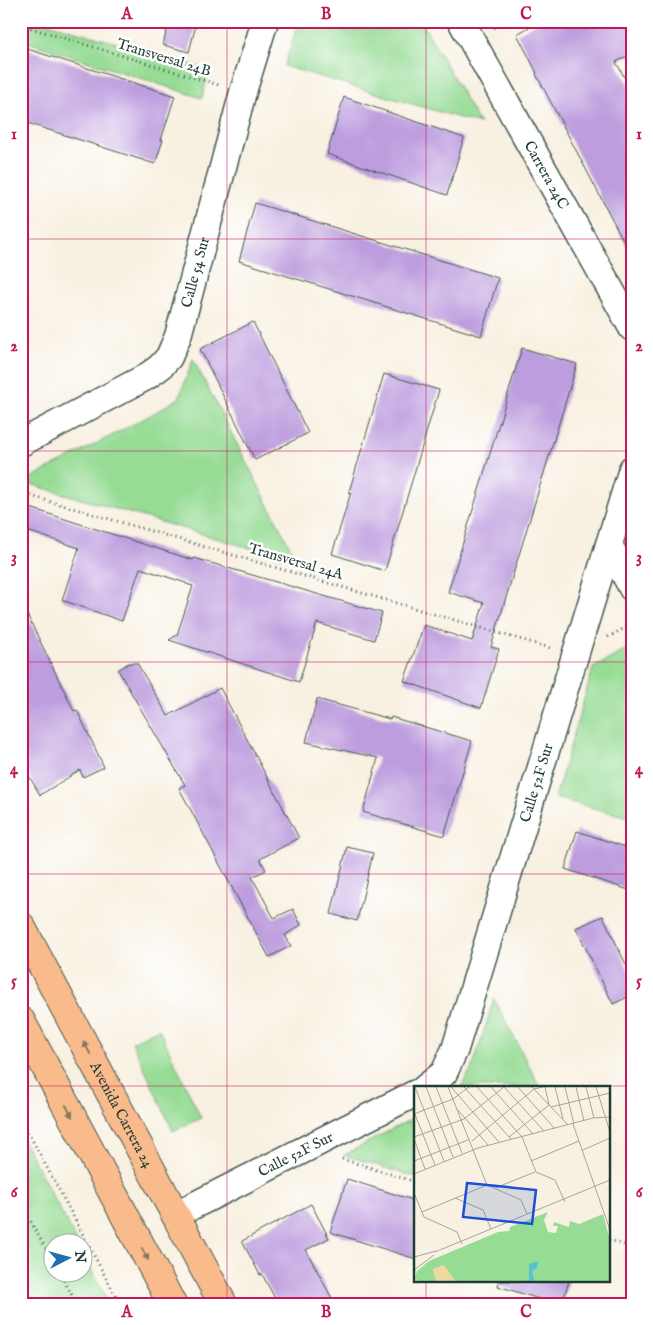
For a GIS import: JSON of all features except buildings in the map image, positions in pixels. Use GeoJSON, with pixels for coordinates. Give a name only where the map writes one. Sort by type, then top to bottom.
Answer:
{"type":"FeatureCollection","features":[{"type":"Feature","properties":{"kind":"main road","name":"Avenida Carrera 24"},"geometry":{"type":"LineString","coordinates":[[21,926],[223,1304]]}},
{"type":"Feature","properties":{"kind":"main road"},"geometry":{"type":"LineString","coordinates":[[21,1021],[172,1304]]}},
{"type":"Feature","properties":{"kind":"street","name":"Calle 54 Sur"},"geometry":{"type":"LineString","coordinates":[[21,443],[146,376],[160,367],[169,356],[178,336],[191,291],[243,92],[265,21]]}},
{"type":"Feature","properties":{"kind":"street","name":"Carrera 24C"},"geometry":{"type":"LineString","coordinates":[[461,21],[632,328]]}},
{"type":"Feature","properties":{"kind":"street","name":"Calle 52F Sur"},"geometry":{"type":"LineString","coordinates":[[428,1086],[444,1073],[455,1049],[609,545],[629,459]]}},
{"type":"Feature","properties":{"kind":"street"},"geometry":{"type":"LineString","coordinates":[[609,545],[632,588]]}},
{"type":"Feature","properties":{"kind":"street","name":"Calle 52F Sur"},"geometry":{"type":"LineString","coordinates":[[175,1214],[414,1094]]}},
{"type":"Feature","properties":{"kind":"path","name":"Transversal 24B"},"geometry":{"type":"LineString","coordinates":[[21,25],[243,92]]}},
{"type":"Feature","properties":{"kind":"path"},"geometry":{"type":"LineString","coordinates":[[629,459],[632,430]]}},
{"type":"Feature","properties":{"kind":"path","name":"Transversal 24A"},"geometry":{"type":"LineString","coordinates":[[21,493],[555,649]]}},
{"type":"Feature","properties":{"kind":"path"},"geometry":{"type":"LineString","coordinates":[[21,1119],[120,1304]]}},
{"type":"Feature","properties":{"kind":"path"},"geometry":{"type":"LineString","coordinates":[[306,1148],[414,1181]]}},
{"type":"Feature","properties":{"kind":"path"},"geometry":{"type":"LineString","coordinates":[[21,1204],[42,1242]]}},
{"type":"Feature","properties":{"kind":"path"},"geometry":{"type":"LineString","coordinates":[[610,1240],[632,1247]]}},
{"type":"Feature","properties":{"kind":"path"},"geometry":{"type":"LineString","coordinates":[[64,1282],[76,1304]]}},
{"type":"Feature","properties":{"kind":"green space"},"geometry":{"type":"Polygon","coordinates":[[[21,21],[41,21],[209,70],[202,98],[21,40],[21,21]]]}},
{"type":"Feature","properties":{"kind":"green space"},"geometry":{"type":"Polygon","coordinates":[[[299,21],[421,21],[480,124],[284,66],[299,21]]]}},
{"type":"Feature","properties":{"kind":"green space"},"geometry":{"type":"Polygon","coordinates":[[[193,359],[298,562],[23,482],[149,416],[179,398],[193,359]]]}},
{"type":"Feature","properties":{"kind":"green space"},"geometry":{"type":"Polygon","coordinates":[[[628,649],[632,656],[632,818],[555,798],[593,668],[628,649]]]}},
{"type":"Feature","properties":{"kind":"green space"},"geometry":{"type":"Polygon","coordinates":[[[494,999],[539,1086],[462,1086],[473,1066],[494,999]]]}},
{"type":"Feature","properties":{"kind":"green space"},"geometry":{"type":"Polygon","coordinates":[[[159,1029],[201,1118],[173,1131],[132,1042],[159,1029]]]}},
{"type":"Feature","properties":{"kind":"green space"},"geometry":{"type":"Polygon","coordinates":[[[414,1118],[414,1177],[344,1155],[414,1118]]]}},
{"type":"Feature","properties":{"kind":"green space"},"geometry":{"type":"Polygon","coordinates":[[[21,1136],[72,1232],[42,1232],[42,1282],[92,1282],[92,1271],[109,1304],[21,1304],[21,1136]]]}}]}
